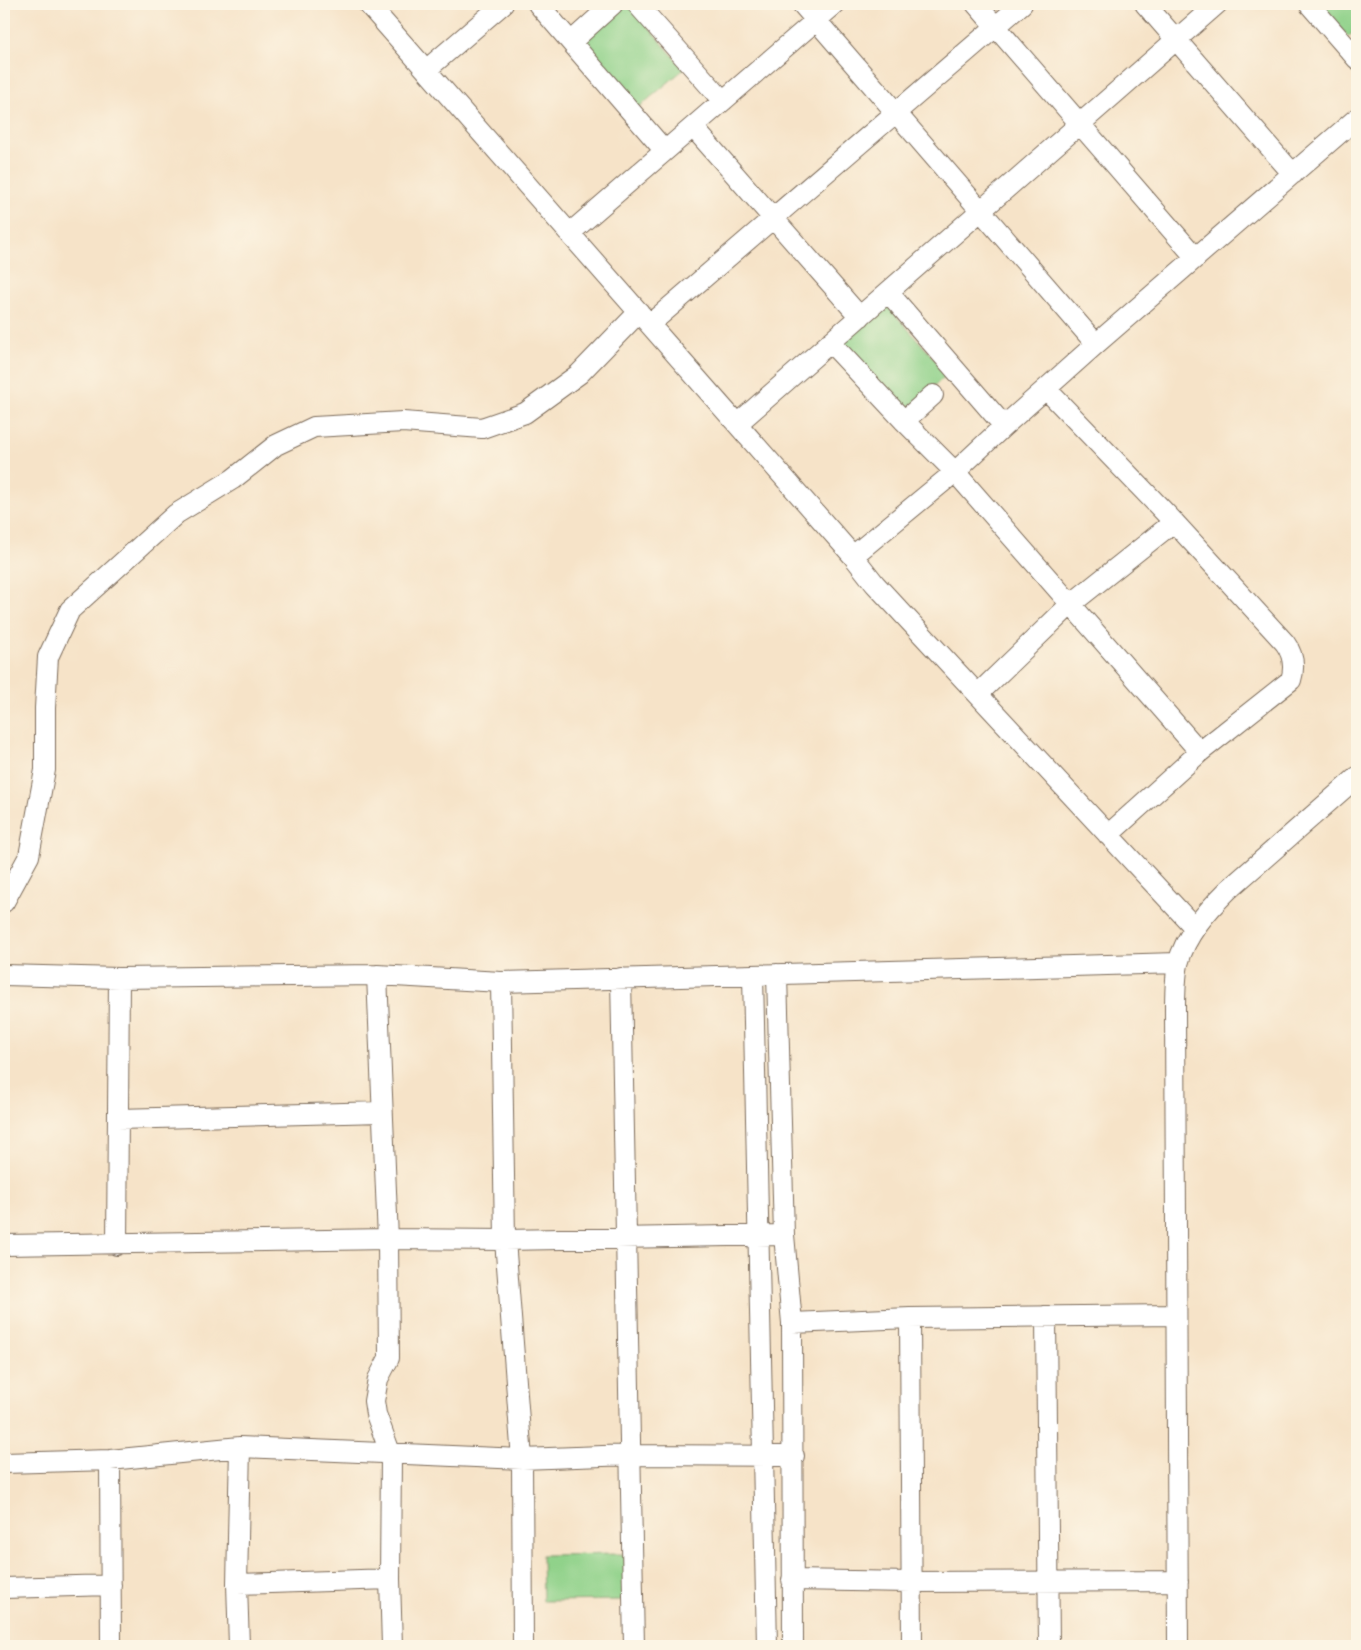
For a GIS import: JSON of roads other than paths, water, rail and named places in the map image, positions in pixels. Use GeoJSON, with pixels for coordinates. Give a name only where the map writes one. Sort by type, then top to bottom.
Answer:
{"type":"FeatureCollection","features":[{"type":"Feature","properties":{"kind":"street"},"geometry":{"type":"LineString","coordinates":[[368,4],[853,556],[875,584],[1195,928]]}},
{"type":"Feature","properties":{"kind":"street"},"geometry":{"type":"LineString","coordinates":[[426,70],[503,4]]}},
{"type":"Feature","properties":{"kind":"street"},"geometry":{"type":"LineString","coordinates":[[538,4],[665,151]]}},
{"type":"Feature","properties":{"kind":"street"},"geometry":{"type":"LineString","coordinates":[[571,42],[613,4]]}},
{"type":"Feature","properties":{"kind":"street"},"geometry":{"type":"LineString","coordinates":[[637,4],[723,101]]}},
{"type":"Feature","properties":{"kind":"street"},"geometry":{"type":"LineString","coordinates":[[802,4],[1096,344]]}},
{"type":"Feature","properties":{"kind":"street"},"geometry":{"type":"LineString","coordinates":[[570,234],[835,4]]}},
{"type":"Feature","properties":{"kind":"street"},"geometry":{"type":"LineString","coordinates":[[976,4],[1196,258]]}},
{"type":"Feature","properties":{"kind":"street"},"geometry":{"type":"LineString","coordinates":[[4,902],[29,856],[45,770],[45,708],[48,657],[70,610],[176,514],[233,479],[276,445],[314,427],[403,422],[482,428],[525,413],[579,374],[644,318],[773,218],[1022,4]]}},
{"type":"Feature","properties":{"kind":"street"},"geometry":{"type":"LineString","coordinates":[[1145,4],[1293,174]]}},
{"type":"Feature","properties":{"kind":"street"},"geometry":{"type":"LineString","coordinates":[[737,424],[1217,4]]}},
{"type":"Feature","properties":{"kind":"street"},"geometry":{"type":"LineString","coordinates":[[1309,4],[1357,59]]}},
{"type":"Feature","properties":{"kind":"street"},"geometry":{"type":"LineString","coordinates":[[853,556],[955,472],[1096,344],[1357,118]]}},
{"type":"Feature","properties":{"kind":"street"},"geometry":{"type":"LineString","coordinates":[[693,127],[860,317]]}},
{"type":"Feature","properties":{"kind":"street"},"geometry":{"type":"LineString","coordinates":[[888,292],[1004,426]]}},
{"type":"Feature","properties":{"kind":"street"},"geometry":{"type":"LineString","coordinates":[[830,342],[955,472],[1200,752]]}},
{"type":"Feature","properties":{"kind":"street"},"geometry":{"type":"LineString","coordinates":[[1046,389],[1174,522],[1285,643],[1291,652],[1293,673],[1291,680],[1200,752],[1108,835]]}},
{"type":"Feature","properties":{"kind":"street"},"geometry":{"type":"LineString","coordinates":[[904,421],[933,395]]}},
{"type":"Feature","properties":{"kind":"street"},"geometry":{"type":"LineString","coordinates":[[978,694],[1071,604],[1174,522]]}},
{"type":"Feature","properties":{"kind":"street"},"geometry":{"type":"LineString","coordinates":[[1178,1646],[1175,1010],[1178,963],[1195,928],[1213,905],[1357,777]]}},
{"type":"Feature","properties":{"kind":"street"},"geometry":{"type":"LineString","coordinates":[[4,975],[119,978],[377,975],[501,982],[1178,963]]}},
{"type":"Feature","properties":{"kind":"street"},"geometry":{"type":"LineString","coordinates":[[777,974],[784,1235],[792,1323],[794,1456],[792,1646]]}},
{"type":"Feature","properties":{"kind":"street"},"geometry":{"type":"LineString","coordinates":[[377,975],[388,1240],[390,1358],[378,1379],[374,1401],[376,1414],[391,1455],[390,1579],[392,1646]]}},
{"type":"Feature","properties":{"kind":"street"},"geometry":{"type":"LineString","coordinates":[[753,975],[767,1646]]}},
{"type":"Feature","properties":{"kind":"street"},"geometry":{"type":"LineString","coordinates":[[117,1244],[119,978]]}},
{"type":"Feature","properties":{"kind":"street"},"geometry":{"type":"LineString","coordinates":[[621,978],[634,1646]]}},
{"type":"Feature","properties":{"kind":"street"},"geometry":{"type":"LineString","coordinates":[[501,982],[505,1240],[522,1459],[523,1646]]}},
{"type":"Feature","properties":{"kind":"street"},"geometry":{"type":"LineString","coordinates":[[118,1119],[382,1112]]}},
{"type":"Feature","properties":{"kind":"street"},"geometry":{"type":"LineString","coordinates":[[4,1245],[784,1235]]}},
{"type":"Feature","properties":{"kind":"street"},"geometry":{"type":"LineString","coordinates":[[792,1323],[910,1318],[1176,1315]]}},
{"type":"Feature","properties":{"kind":"street"},"geometry":{"type":"LineString","coordinates":[[1046,1316],[1049,1646]]}},
{"type":"Feature","properties":{"kind":"street"},"geometry":{"type":"LineString","coordinates":[[910,1318],[912,1646]]}},
{"type":"Feature","properties":{"kind":"street"},"geometry":{"type":"LineString","coordinates":[[4,1463],[110,1460],[240,1447],[391,1455],[522,1459],[630,1455],[794,1456]]}},
{"type":"Feature","properties":{"kind":"street"},"geometry":{"type":"LineString","coordinates":[[239,1646],[237,1584],[240,1447]]}},
{"type":"Feature","properties":{"kind":"street"},"geometry":{"type":"LineString","coordinates":[[110,1460],[112,1646]]}},
{"type":"Feature","properties":{"kind":"street"},"geometry":{"type":"LineString","coordinates":[[237,1584],[390,1579]]}},
{"type":"Feature","properties":{"kind":"street"},"geometry":{"type":"LineString","coordinates":[[792,1580],[911,1582],[1178,1581]]}},
{"type":"Feature","properties":{"kind":"street"},"geometry":{"type":"LineString","coordinates":[[4,1588],[111,1585]]}}]}
